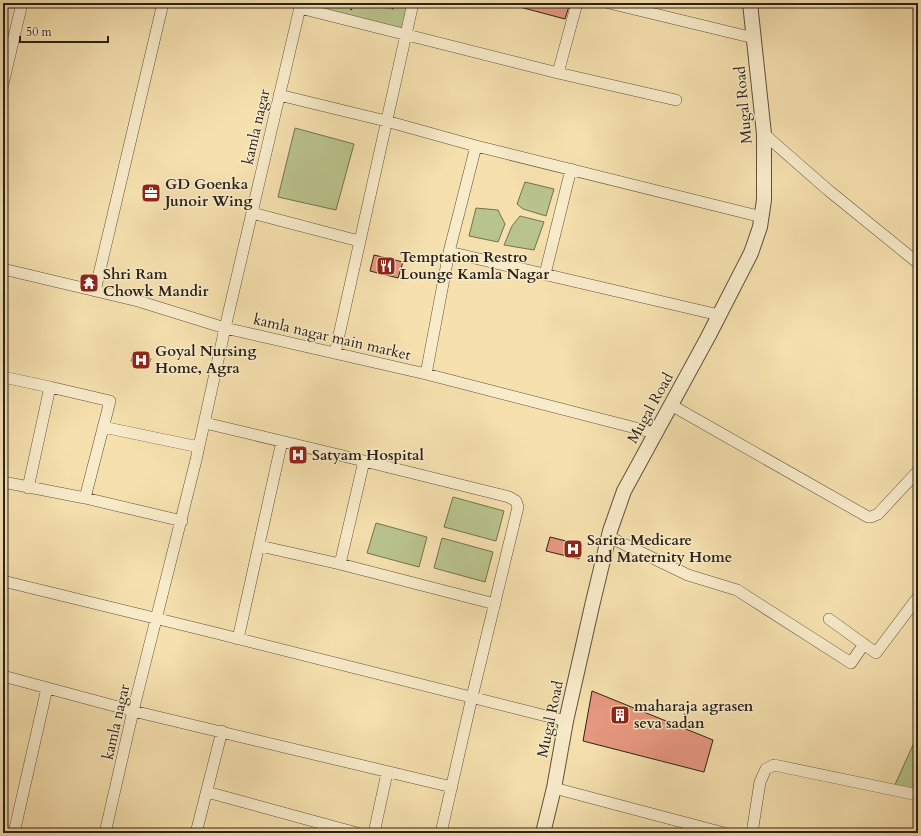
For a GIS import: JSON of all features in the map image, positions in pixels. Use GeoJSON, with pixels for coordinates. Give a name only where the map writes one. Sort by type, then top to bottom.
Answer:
{"type":"FeatureCollection","features":[{"type":"Feature","properties":{"kind":"street"},"geometry":{"type":"LineString","coordinates":[[3,84],[22,3]]}},
{"type":"Feature","properties":{"kind":"street"},"geometry":{"type":"LineString","coordinates":[[95,290],[163,3]]}},
{"type":"Feature","properties":{"kind":"street"},"geometry":{"type":"LineString","coordinates":[[334,353],[413,3]]}},
{"type":"Feature","properties":{"kind":"street"},"geometry":{"type":"LineString","coordinates":[[558,73],[577,3]]}},
{"type":"Feature","properties":{"kind":"street"},"geometry":{"type":"LineString","coordinates":[[609,3],[754,38]]}},
{"type":"Feature","properties":{"kind":"street","name":"Mugal Road"},"geometry":{"type":"LineString","coordinates":[[543,833],[554,788],[566,721],[592,606],[609,537],[624,491],[751,253],[760,227],[764,200],[764,134],[750,3]]}},
{"type":"Feature","properties":{"kind":"street"},"geometry":{"type":"LineString","coordinates":[[301,5],[405,34],[558,73],[676,100]]}},
{"type":"Feature","properties":{"kind":"street","name":"kamla nagar"},"geometry":{"type":"LineString","coordinates":[[105,833],[133,711],[182,521],[225,328],[301,5]]}},
{"type":"Feature","properties":{"kind":"street"},"geometry":{"type":"LineString","coordinates":[[279,95],[386,121],[476,146],[762,217]]}},
{"type":"Feature","properties":{"kind":"street"},"geometry":{"type":"LineString","coordinates":[[764,134],[828,190],[918,263]]}},
{"type":"Feature","properties":{"kind":"street"},"geometry":{"type":"LineString","coordinates":[[426,374],[449,252],[476,146]]}},
{"type":"Feature","properties":{"kind":"street"},"geometry":{"type":"LineString","coordinates":[[545,274],[571,169]]}},
{"type":"Feature","properties":{"kind":"street"},"geometry":{"type":"LineString","coordinates":[[252,213],[359,241]]}},
{"type":"Feature","properties":{"kind":"street"},"geometry":{"type":"LineString","coordinates":[[449,252],[719,315]]}},
{"type":"Feature","properties":{"kind":"street","name":"kamla nagar main market"},"geometry":{"type":"LineString","coordinates":[[3,268],[138,301],[225,328],[426,374],[655,433]]}},
{"type":"Feature","properties":{"kind":"street"},"geometry":{"type":"LineString","coordinates":[[3,377],[110,401],[85,498]]}},
{"type":"Feature","properties":{"kind":"street"},"geometry":{"type":"LineString","coordinates":[[28,488],[50,387]]}},
{"type":"Feature","properties":{"kind":"street"},"geometry":{"type":"LineString","coordinates":[[671,404],[868,517],[878,514],[918,471]]}},
{"type":"Feature","properties":{"kind":"street"},"geometry":{"type":"LineString","coordinates":[[205,423],[509,497],[516,501],[518,507],[472,697],[442,833]]}},
{"type":"Feature","properties":{"kind":"street"},"geometry":{"type":"LineString","coordinates":[[103,427],[199,447]]}},
{"type":"Feature","properties":{"kind":"street"},"geometry":{"type":"LineString","coordinates":[[238,639],[260,546],[282,441]]}},
{"type":"Feature","properties":{"kind":"street"},"geometry":{"type":"LineString","coordinates":[[340,564],[364,461]]}},
{"type":"Feature","properties":{"kind":"street"},"geometry":{"type":"LineString","coordinates":[[3,482],[85,498],[182,521]]}},
{"type":"Feature","properties":{"kind":"street"},"geometry":{"type":"LineString","coordinates":[[609,537],[688,575],[737,590],[851,663],[864,644]]}},
{"type":"Feature","properties":{"kind":"street"},"geometry":{"type":"LineString","coordinates":[[260,546],[340,564],[495,604]]}},
{"type":"Feature","properties":{"kind":"street"},"geometry":{"type":"LineString","coordinates":[[3,581],[566,721]]}},
{"type":"Feature","properties":{"kind":"street"},"geometry":{"type":"LineString","coordinates":[[829,619],[876,653],[918,597]]}},
{"type":"Feature","properties":{"kind":"street"},"geometry":{"type":"LineString","coordinates":[[3,676],[133,711],[387,773],[452,787]]}},
{"type":"Feature","properties":{"kind":"street"},"geometry":{"type":"LineString","coordinates":[[14,833],[48,688]]}},
{"type":"Feature","properties":{"kind":"street"},"geometry":{"type":"LineString","coordinates":[[196,833],[222,732]]}},
{"type":"Feature","properties":{"kind":"street"},"geometry":{"type":"LineString","coordinates":[[752,833],[760,782],[766,768],[774,765],[918,795]]}},
{"type":"Feature","properties":{"kind":"street"},"geometry":{"type":"LineString","coordinates":[[374,833],[387,773]]}},
{"type":"Feature","properties":{"kind":"street"},"geometry":{"type":"LineString","coordinates":[[554,788],[724,833]]}},
{"type":"Feature","properties":{"kind":"street"},"geometry":{"type":"LineString","coordinates":[[206,792],[357,833]]}},
{"type":"Feature","properties":{"kind":"path"},"geometry":{"type":"LineString","coordinates":[[369,3],[394,9],[396,3]]}},
{"type":"Feature","properties":{"kind":"green space"},"geometry":{"type":"Polygon","coordinates":[[[301,3],[413,3],[405,34],[301,3]]]}},
{"type":"Feature","properties":{"kind":"green space"},"geometry":{"type":"Polygon","coordinates":[[[295,128],[354,144],[336,210],[278,197],[295,128]]]}},
{"type":"Feature","properties":{"kind":"green space"},"geometry":{"type":"Polygon","coordinates":[[[525,182],[554,189],[546,216],[523,209],[517,204],[525,182]]]}},
{"type":"Feature","properties":{"kind":"green space"},"geometry":{"type":"Polygon","coordinates":[[[476,208],[498,210],[505,224],[498,242],[469,236],[476,208]]]}},
{"type":"Feature","properties":{"kind":"green space"},"geometry":{"type":"Polygon","coordinates":[[[520,216],[544,222],[534,250],[504,245],[512,226],[520,216]]]}},
{"type":"Feature","properties":{"kind":"green space"},"geometry":{"type":"Polygon","coordinates":[[[453,497],[504,511],[496,541],[444,527],[453,497]]]}},
{"type":"Feature","properties":{"kind":"green space"},"geometry":{"type":"Polygon","coordinates":[[[376,523],[427,537],[419,567],[367,553],[376,523]]]}},
{"type":"Feature","properties":{"kind":"green space"},"geometry":{"type":"Polygon","coordinates":[[[442,538],[493,552],[485,582],[434,568],[442,538]]]}},
{"type":"Feature","properties":{"kind":"green space"},"geometry":{"type":"Polygon","coordinates":[[[918,734],[918,795],[893,789],[918,734]]]}},
{"type":"Feature","properties":{"kind":"building"},"geometry":{"type":"Polygon","coordinates":[[[516,3],[570,3],[565,19],[516,6],[516,3]]]}},
{"type":"Feature","properties":{"kind":"building","name":"Temptation Restro Lounge Kamla Nagar"},"geometry":{"type":"Polygon","coordinates":[[[374,255],[403,262],[398,278],[370,271],[374,255]]]}},
{"type":"Feature","properties":{"kind":"building"},"geometry":{"type":"Polygon","coordinates":[[[134,352],[151,359],[148,367],[131,361],[134,352]]]}},
{"type":"Feature","properties":{"kind":"building"},"geometry":{"type":"Polygon","coordinates":[[[550,537],[582,545],[579,559],[546,551],[550,537]]]}},
{"type":"Feature","properties":{"kind":"building","name":"maharaja agrasen seva sadan"},"geometry":{"type":"Polygon","coordinates":[[[592,691],[713,740],[704,772],[583,741],[592,691]]]}},
{"type":"Feature","properties":{"kind":"place","name":"GD Goenka Junoir Wing"},"geometry":{"type":"Point","coordinates":[151,193]}},
{"type":"Feature","properties":{"kind":"place","name":"Temptation Restro Lounge Kamla Nagar"},"geometry":{"type":"Point","coordinates":[386,266]}},
{"type":"Feature","properties":{"kind":"place","name":"Shri Ram Chowk Mandir"},"geometry":{"type":"Point","coordinates":[89,283]}},
{"type":"Feature","properties":{"kind":"place","name":"Goyal Nursing Home, Agra"},"geometry":{"type":"Point","coordinates":[141,360]}},
{"type":"Feature","properties":{"kind":"place","name":"Satyam Hospital"},"geometry":{"type":"Point","coordinates":[298,455]}},
{"type":"Feature","properties":{"kind":"place","name":"Sarita Medicare and Maternity Home"},"geometry":{"type":"Point","coordinates":[573,549]}},
{"type":"Feature","properties":{"kind":"place","name":"maharaja agrasen seva sadan"},"geometry":{"type":"Point","coordinates":[620,715]}}]}
